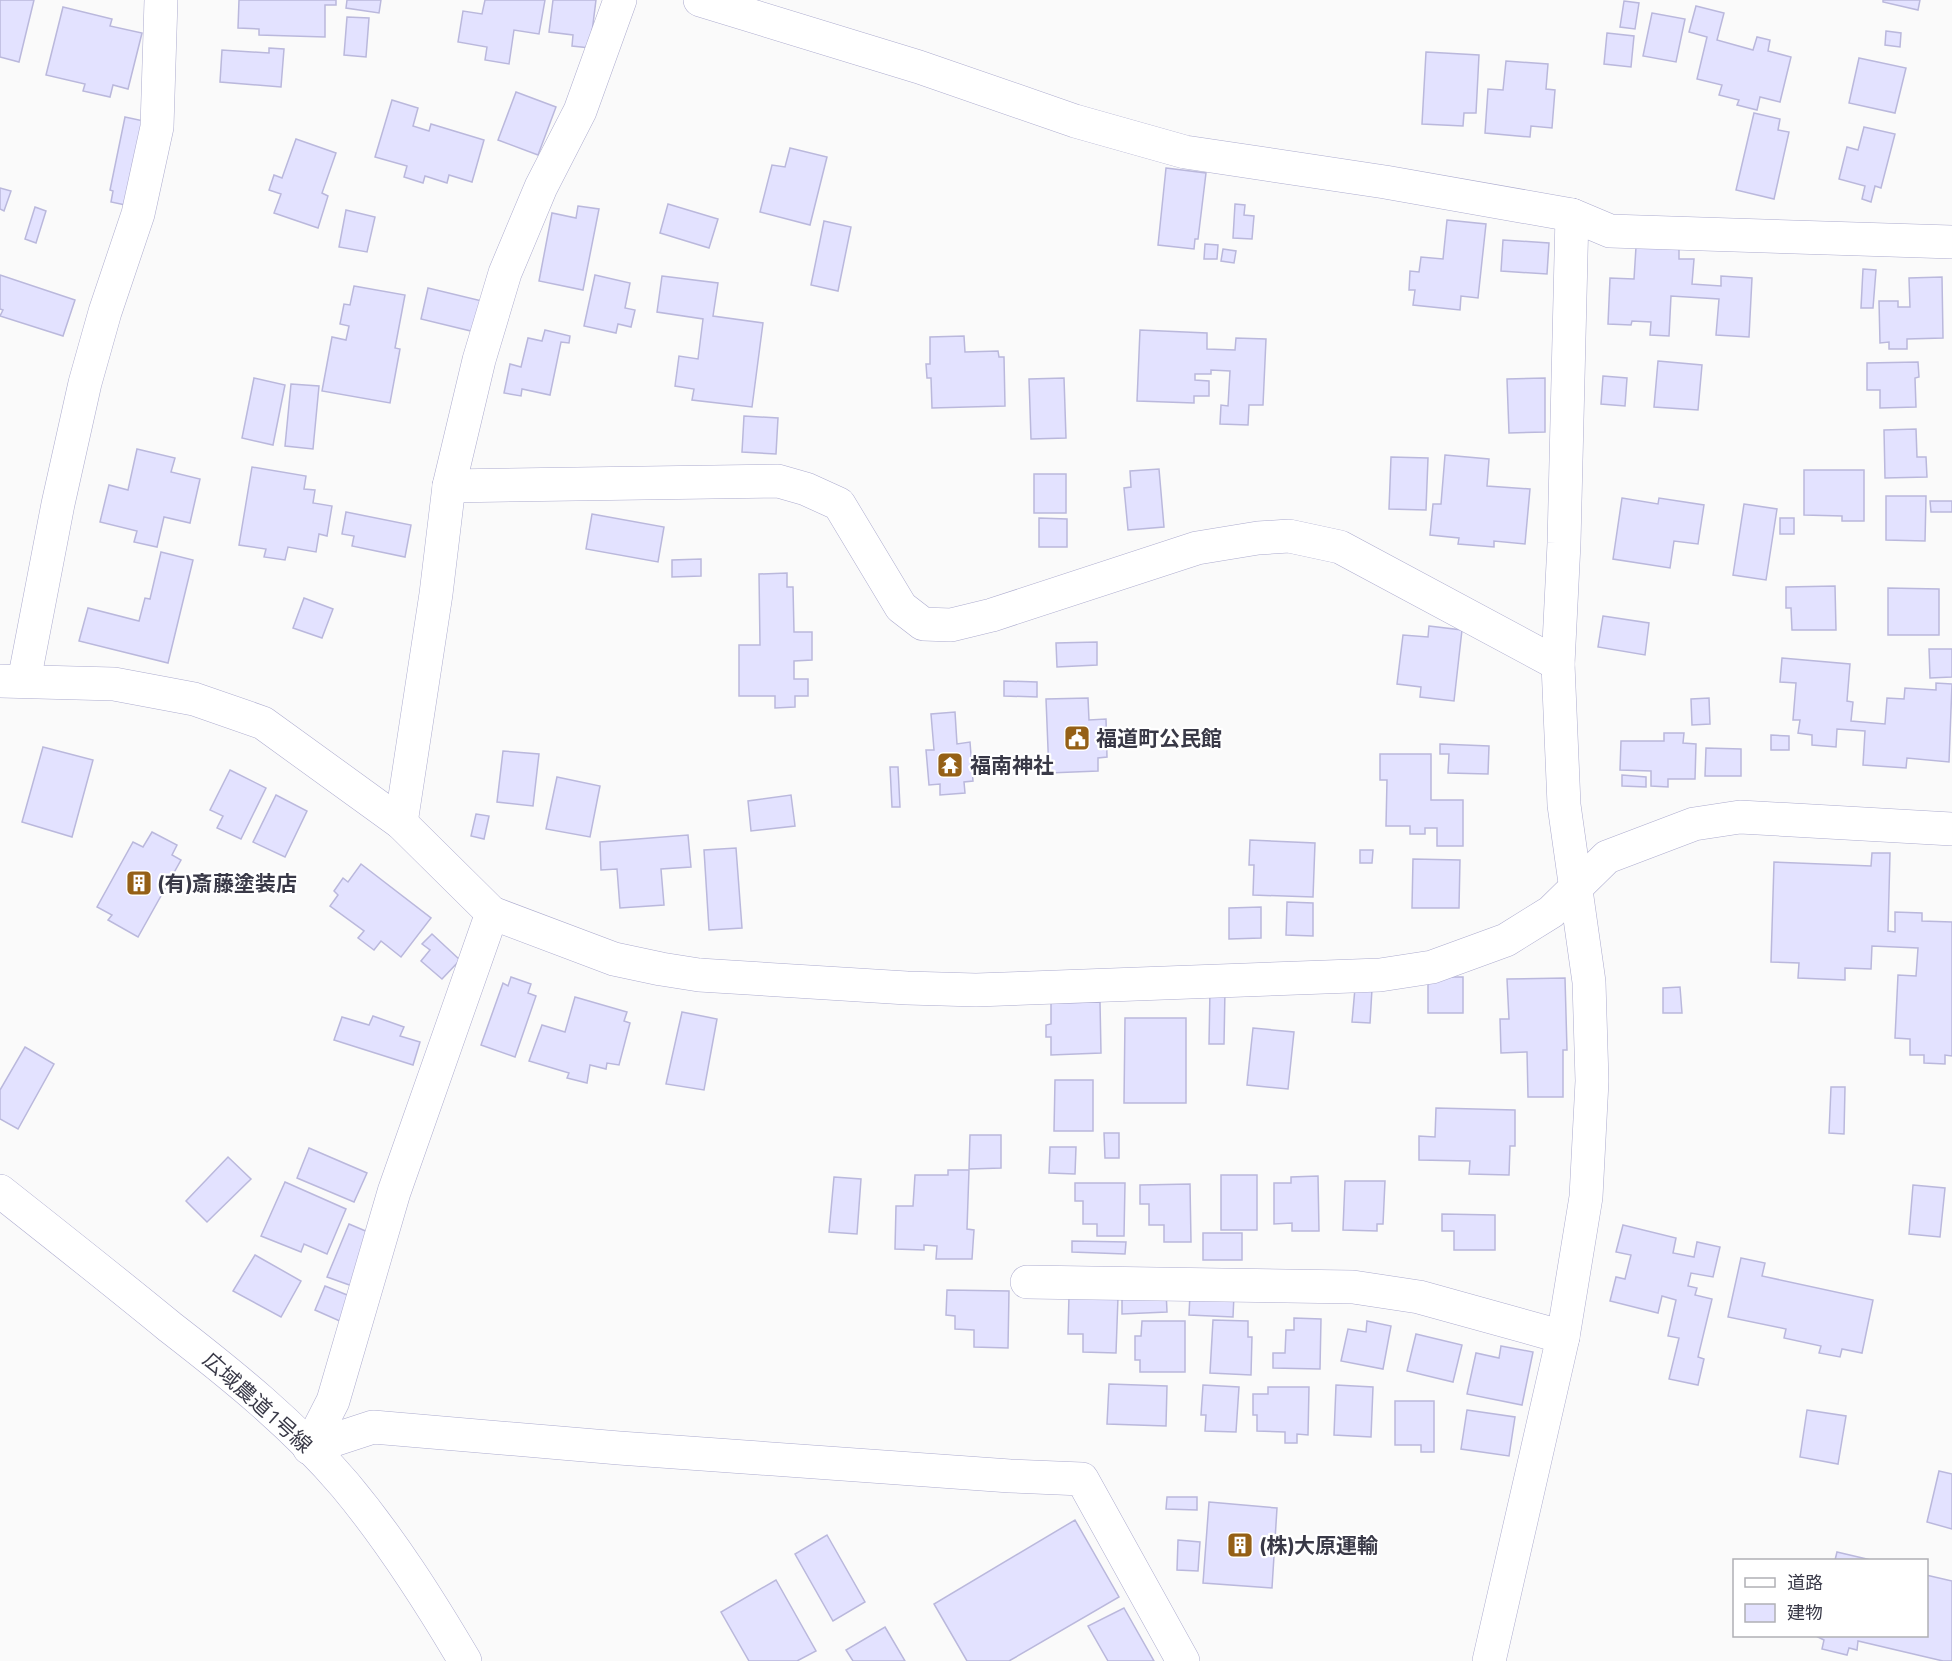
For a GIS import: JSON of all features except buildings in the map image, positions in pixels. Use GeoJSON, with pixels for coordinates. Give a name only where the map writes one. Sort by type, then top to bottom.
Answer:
{"type":"FeatureCollection","features":[{"type":"Feature","properties":{"kind":"street"},"geometry":{"type":"LineString","coordinates":[[161,0],[157,127],[138,214],[105,312],[85,383],[58,504],[12,681],[114,684],[194,699],[262,723],[402,823],[492,913],[614,959],[699,975],[976,990],[1380,975],[1432,967],[1506,939],[1551,912],[1607,857],[1694,824],[1740,817],[1952,828]]}},
{"type":"Feature","properties":{"kind":"street"},"geometry":{"type":"LineString","coordinates":[[402,823],[436,594],[449,486],[479,360],[505,273],[541,187],[580,111],[620,0]]}},
{"type":"Feature","properties":{"kind":"street"},"geometry":{"type":"LineString","coordinates":[[700,0],[919,67],[1074,121],[1185,152],[1385,182],[1572,215],[1610,231],[1952,242]]}},
{"type":"Feature","properties":{"kind":"street"},"geometry":{"type":"LineString","coordinates":[[1489,1661],[1563,1336],[1586,1197],[1592,1081],[1589,981],[1564,805],[1558,664],[1564,543],[1572,215]]}},
{"type":"Feature","properties":{"kind":"street"},"geometry":{"type":"LineString","coordinates":[[449,486],[778,481],[806,489],[839,504],[901,607],[923,624],[951,625],[992,615],[1197,548],[1258,538],[1289,536],[1340,547],[1558,664]]}},
{"type":"Feature","properties":{"kind":"street"},"geometry":{"type":"LineString","coordinates":[[309,1448],[333,1401],[394,1192],[492,913]]}},
{"type":"Feature","properties":{"kind":"street","name":"広域農道1号線"},"geometry":{"type":"LineString","coordinates":[[0,1191],[218,1364],[280,1417],[343,1484],[378,1527],[431,1603],[465,1661]]}},
{"type":"Feature","properties":{"kind":"street"},"geometry":{"type":"LineString","coordinates":[[1027,1282],[1353,1287],[1419,1298],[1563,1336]]}},
{"type":"Feature","properties":{"kind":"street"},"geometry":{"type":"LineString","coordinates":[[309,1448],[373,1427],[631,1449],[1082,1479],[1183,1661]]}},
{"type":"Feature","properties":{"kind":"place","name":"福道町公民館"},"geometry":{"type":"Point","coordinates":[1077,738]}},
{"type":"Feature","properties":{"kind":"place","name":"福南神社"},"geometry":{"type":"Point","coordinates":[950,765]}},
{"type":"Feature","properties":{"kind":"place","name":"(有)斎藤塗装店"},"geometry":{"type":"Point","coordinates":[139,883]}},
{"type":"Feature","properties":{"kind":"place","name":"(株)大原運輸"},"geometry":{"type":"Point","coordinates":[1240,1545]}}]}
